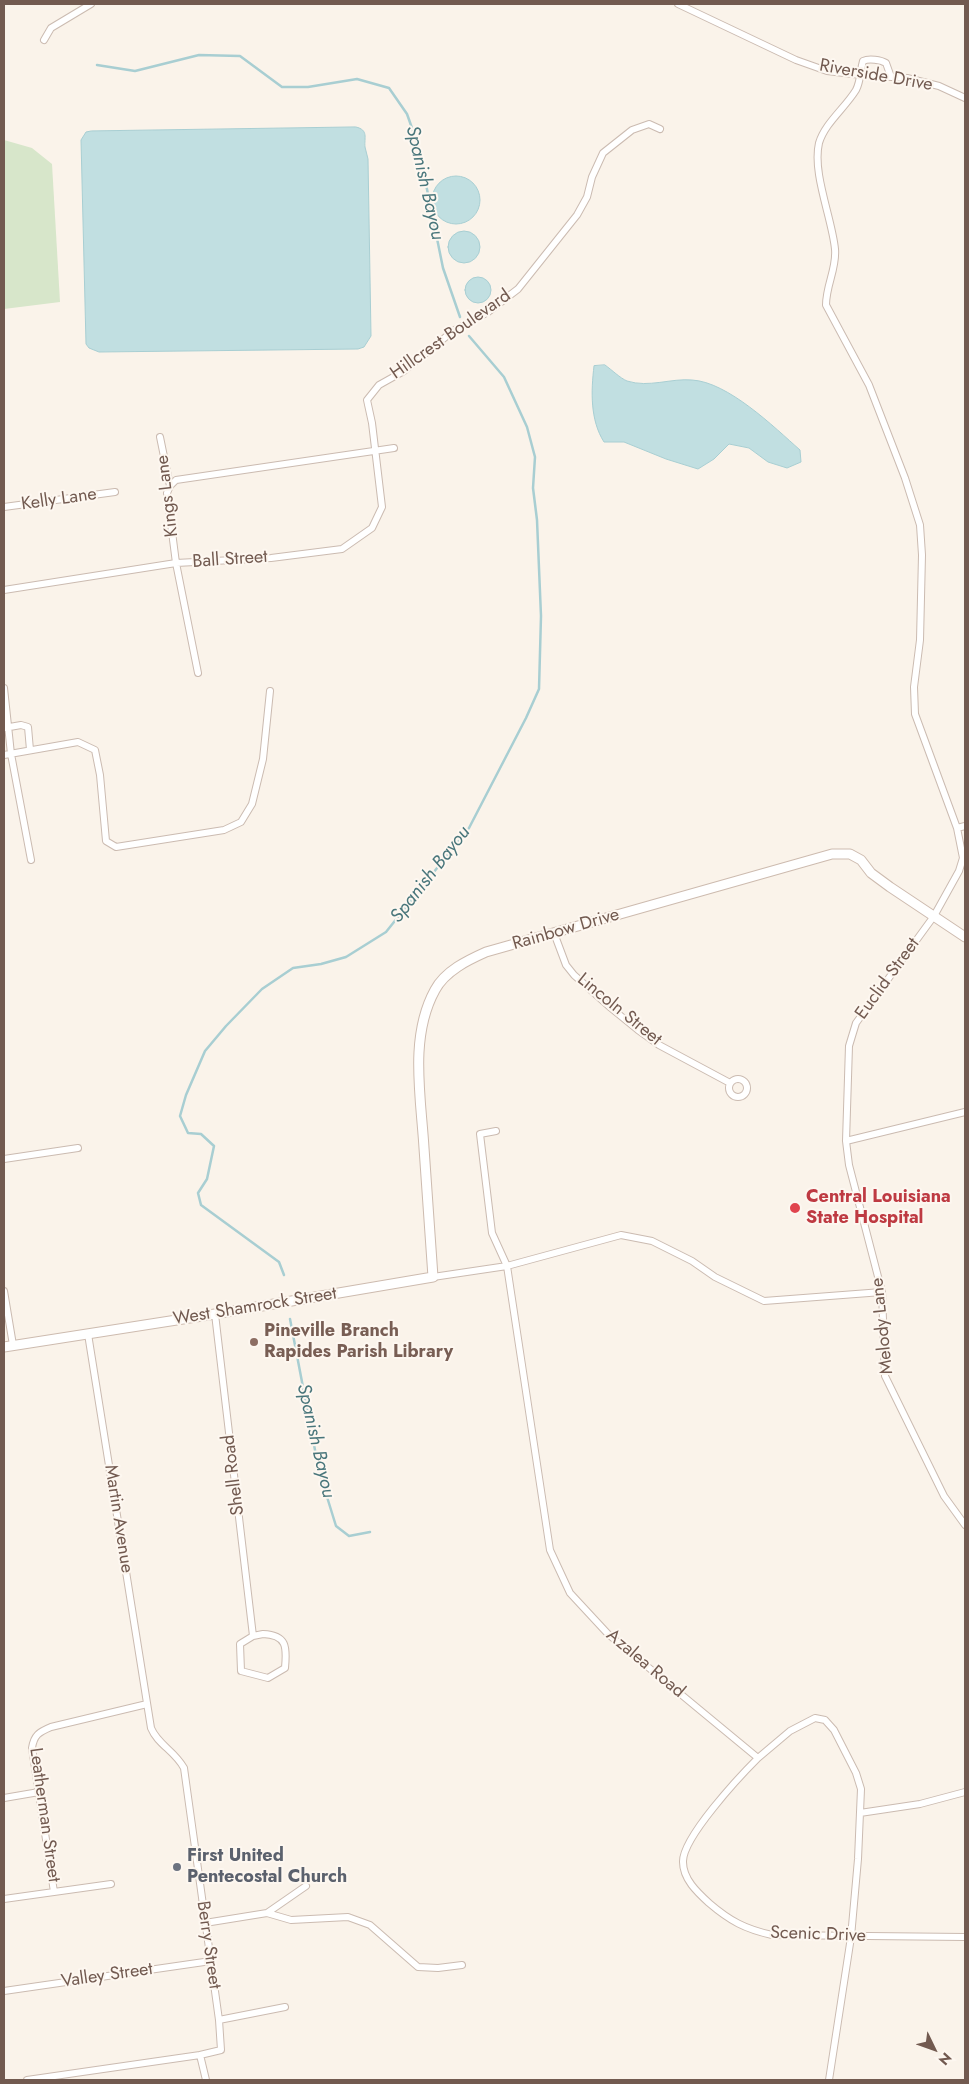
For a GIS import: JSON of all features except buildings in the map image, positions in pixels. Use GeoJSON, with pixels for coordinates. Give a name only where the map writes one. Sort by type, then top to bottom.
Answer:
{"type":"FeatureCollection","features":[{"type":"Feature","properties":{"kind":"street"},"geometry":{"type":"LineString","coordinates":[[44,40],[51,28],[92,4]]}},
{"type":"Feature","properties":{"kind":"street","name":"Riverside Drive"},"geometry":{"type":"LineString","coordinates":[[678,4],[827,71],[861,76],[891,77],[928,83],[965,98]]}},
{"type":"Feature","properties":{"kind":"street","name":"Euclid Street"},"geometry":{"type":"LineString","coordinates":[[846,1141],[849,1046],[856,1023],[934,916],[959,871],[963,858],[957,828],[915,714],[914,687],[920,640],[922,555],[920,525],[906,478],[869,385],[826,305],[827,291],[834,268],[835,250],[823,190],[818,150],[823,134],[849,101],[859,84],[862,64],[866,59],[886,63],[891,77]]}},
{"type":"Feature","properties":{"kind":"street","name":"Hillcrest Boulevard"},"geometry":{"type":"LineString","coordinates":[[376,452],[372,423],[366,400],[379,385],[404,371],[453,331],[488,312],[518,289],[577,214],[587,197],[592,177],[603,153],[632,130],[649,124],[660,129]]}},
{"type":"Feature","properties":{"kind":"street","name":"Kings Lane"},"geometry":{"type":"LineString","coordinates":[[160,437],[170,486],[167,493],[176,563],[198,673]]}},
{"type":"Feature","properties":{"kind":"street"},"geometry":{"type":"LineString","coordinates":[[170,486],[176,480],[394,448]]}},
{"type":"Feature","properties":{"kind":"street","name":"Ball Street"},"geometry":{"type":"LineString","coordinates":[[4,590],[176,563],[271,558],[342,549],[372,528],[382,507],[376,452]]}},
{"type":"Feature","properties":{"kind":"street","name":"Kelly Lane"},"geometry":{"type":"LineString","coordinates":[[4,507],[115,492]]}},
{"type":"Feature","properties":{"kind":"street"},"geometry":{"type":"LineString","coordinates":[[4,688],[7,754],[31,860]]}},
{"type":"Feature","properties":{"kind":"street"},"geometry":{"type":"LineString","coordinates":[[7,754],[78,742],[96,750],[106,841],[116,847],[224,830],[241,822],[252,804],[264,759],[270,691]]}},
{"type":"Feature","properties":{"kind":"street"},"geometry":{"type":"LineString","coordinates":[[6,727],[21,725],[28,728],[30,750]]}},
{"type":"Feature","properties":{"kind":"street"},"geometry":{"type":"LineString","coordinates":[[957,828],[965,826]]}},
{"type":"Feature","properties":{"kind":"street","name":"Rainbow Drive"},"geometry":{"type":"LineString","coordinates":[[433,1277],[419,1066],[421,1031],[435,988],[466,961],[486,952],[832,854],[850,854],[861,860],[871,873],[965,937]]}},
{"type":"Feature","properties":{"kind":"street","name":"Lincoln Street"},"geometry":{"type":"LineString","coordinates":[[554,934],[566,965],[574,975],[611,1008],[659,1044],[730,1083]]}},
{"type":"Feature","properties":{"kind":"street"},"geometry":{"type":"LineString","coordinates":[[846,1141],[965,1112]]}},
{"type":"Feature","properties":{"kind":"street","name":"Azalea Road"},"geometry":{"type":"LineString","coordinates":[[496,1131],[480,1134],[485,1184],[492,1233],[507,1266],[550,1550],[558,1570],[570,1593],[608,1634],[758,1758]]}},
{"type":"Feature","properties":{"kind":"street","name":"Melody Lane"},"geometry":{"type":"LineString","coordinates":[[846,1141],[849,1165],[882,1292],[885,1376],[944,1496],[965,1525]]}},
{"type":"Feature","properties":{"kind":"street"},"geometry":{"type":"LineString","coordinates":[[4,1159],[78,1148]]}},
{"type":"Feature","properties":{"kind":"street","name":"West Shamrock Street"},"geometry":{"type":"LineString","coordinates":[[8,1346],[507,1266],[621,1235],[652,1241],[692,1261],[714,1277],[764,1301],[882,1292]]}},
{"type":"Feature","properties":{"kind":"street"},"geometry":{"type":"LineString","coordinates":[[4,1291],[8,1346]]}},
{"type":"Feature","properties":{"kind":"street","name":"Shell Road"},"geometry":{"type":"LineString","coordinates":[[216,1314],[253,1636]]}},
{"type":"Feature","properties":{"kind":"street","name":"Martin Avenue"},"geometry":{"type":"LineString","coordinates":[[88,1334],[147,1704]]}},
{"type":"Feature","properties":{"kind":"street"},"geometry":{"type":"LineString","coordinates":[[274,1634],[281,1638],[286,1649],[285,1668],[268,1678],[241,1671],[240,1644],[253,1636],[274,1634]]}},
{"type":"Feature","properties":{"kind":"street","name":"Leatherman Street"},"geometry":{"type":"LineString","coordinates":[[54,1892],[32,1748],[34,1738],[37,1733],[51,1727],[147,1704]]}},
{"type":"Feature","properties":{"kind":"street","name":"Berry Street"},"geometry":{"type":"LineString","coordinates":[[147,1704],[154,1737],[178,1757],[184,1768],[219,2020],[220,2050],[200,2055]]}},
{"type":"Feature","properties":{"kind":"street"},"geometry":{"type":"LineString","coordinates":[[758,1758],[790,1731],[814,1718],[825,1720],[834,1730],[856,1773],[861,1789],[858,1859],[851,1937],[829,2080]]}},
{"type":"Feature","properties":{"kind":"street","name":"Scenic Drive"},"geometry":{"type":"LineString","coordinates":[[758,1758],[734,1783],[689,1842],[682,1860],[684,1871],[696,1892],[733,1921],[750,1930],[772,1935],[965,1937]]}},
{"type":"Feature","properties":{"kind":"street"},"geometry":{"type":"LineString","coordinates":[[4,1798],[39,1792]]}},
{"type":"Feature","properties":{"kind":"street"},"geometry":{"type":"LineString","coordinates":[[860,1813],[920,1804],[965,1792]]}},
{"type":"Feature","properties":{"kind":"street"},"geometry":{"type":"LineString","coordinates":[[4,1899],[111,1884]]}},
{"type":"Feature","properties":{"kind":"street"},"geometry":{"type":"LineString","coordinates":[[267,1914],[306,1886]]}},
{"type":"Feature","properties":{"kind":"street"},"geometry":{"type":"LineString","coordinates":[[205,1924],[267,1914],[291,1920],[348,1918],[370,1925],[418,1967],[438,1968],[462,1965]]}},
{"type":"Feature","properties":{"kind":"street","name":"Valley Street"},"geometry":{"type":"LineString","coordinates":[[4,1991],[211,1961]]}},
{"type":"Feature","properties":{"kind":"street"},"geometry":{"type":"LineString","coordinates":[[219,2020],[285,2007]]}},
{"type":"Feature","properties":{"kind":"street"},"geometry":{"type":"LineString","coordinates":[[27,2080],[59,2078],[200,2055],[206,2080]]}},
{"type":"Feature","properties":{"kind":"green space"},"geometry":{"type":"Polygon","coordinates":[[[4,140],[32,148],[52,164],[60,302],[4,309],[4,140]]]}},
{"type":"Feature","properties":{"kind":"water"},"geometry":{"type":"Polygon","coordinates":[[[356,127],[364,132],[368,159],[371,336],[364,347],[358,349],[99,352],[89,348],[86,344],[81,140],[86,132],[356,127]]]}},
{"type":"Feature","properties":{"kind":"water"},"geometry":{"type":"Polygon","coordinates":[[[451,176],[461,176],[470,180],[476,186],[480,200],[476,214],[470,220],[461,224],[451,224],[442,220],[436,214],[432,205],[432,195],[436,186],[442,180],[451,176]]]}},
{"type":"Feature","properties":{"kind":"water"},"geometry":{"type":"Polygon","coordinates":[[[464,231],[470,232],[475,236],[479,241],[479,253],[475,258],[470,262],[464,263],[458,262],[453,258],[449,253],[448,247],[449,241],[453,236],[458,232],[464,231]]]}},
{"type":"Feature","properties":{"kind":"water"},"geometry":{"type":"Polygon","coordinates":[[[478,277],[487,281],[491,290],[487,299],[478,303],[469,299],[465,290],[469,281],[478,277]]]}},
{"type":"Feature","properties":{"kind":"water"},"geometry":{"type":"Polygon","coordinates":[[[605,365],[624,380],[635,383],[692,380],[720,389],[750,407],[800,450],[801,462],[787,468],[768,462],[749,448],[729,444],[714,459],[698,469],[666,459],[624,442],[604,442],[599,433],[594,415],[592,385],[594,366],[605,365]]]}},
{"type":"Feature","properties":{"kind":"waterway","name":"Spanish Bayou"},"geometry":{"type":"LineString","coordinates":[[97,65],[135,71],[199,55],[240,56],[282,87],[308,87],[357,79],[389,88],[407,114],[418,145],[443,268],[460,317]]}},
{"type":"Feature","properties":{"kind":"waterway","name":"Spanish Bayou"},"geometry":{"type":"LineString","coordinates":[[284,1275],[279,1262],[201,1205],[198,1193],[207,1179],[214,1146],[201,1134],[188,1133],[180,1116],[186,1095],[205,1051],[262,989],[293,968],[321,964],[346,957],[386,932],[469,828],[539,689],[541,616],[537,520],[533,488],[535,457],[527,427],[504,377],[469,336]]}},
{"type":"Feature","properties":{"kind":"waterway","name":"Spanish Bayou"},"geometry":{"type":"LineString","coordinates":[[290,1319],[319,1471],[336,1526],[349,1536],[370,1532]]}},
{"type":"Feature","properties":{"kind":"place","name":"Central Louisiana State Hospital"},"geometry":{"type":"Point","coordinates":[795,1208]}},
{"type":"Feature","properties":{"kind":"place","name":"Pineville Branch Rapides Parish Library"},"geometry":{"type":"Point","coordinates":[254,1342]}},
{"type":"Feature","properties":{"kind":"place","name":"First United Pentecostal Church"},"geometry":{"type":"Point","coordinates":[177,1867]}}]}
